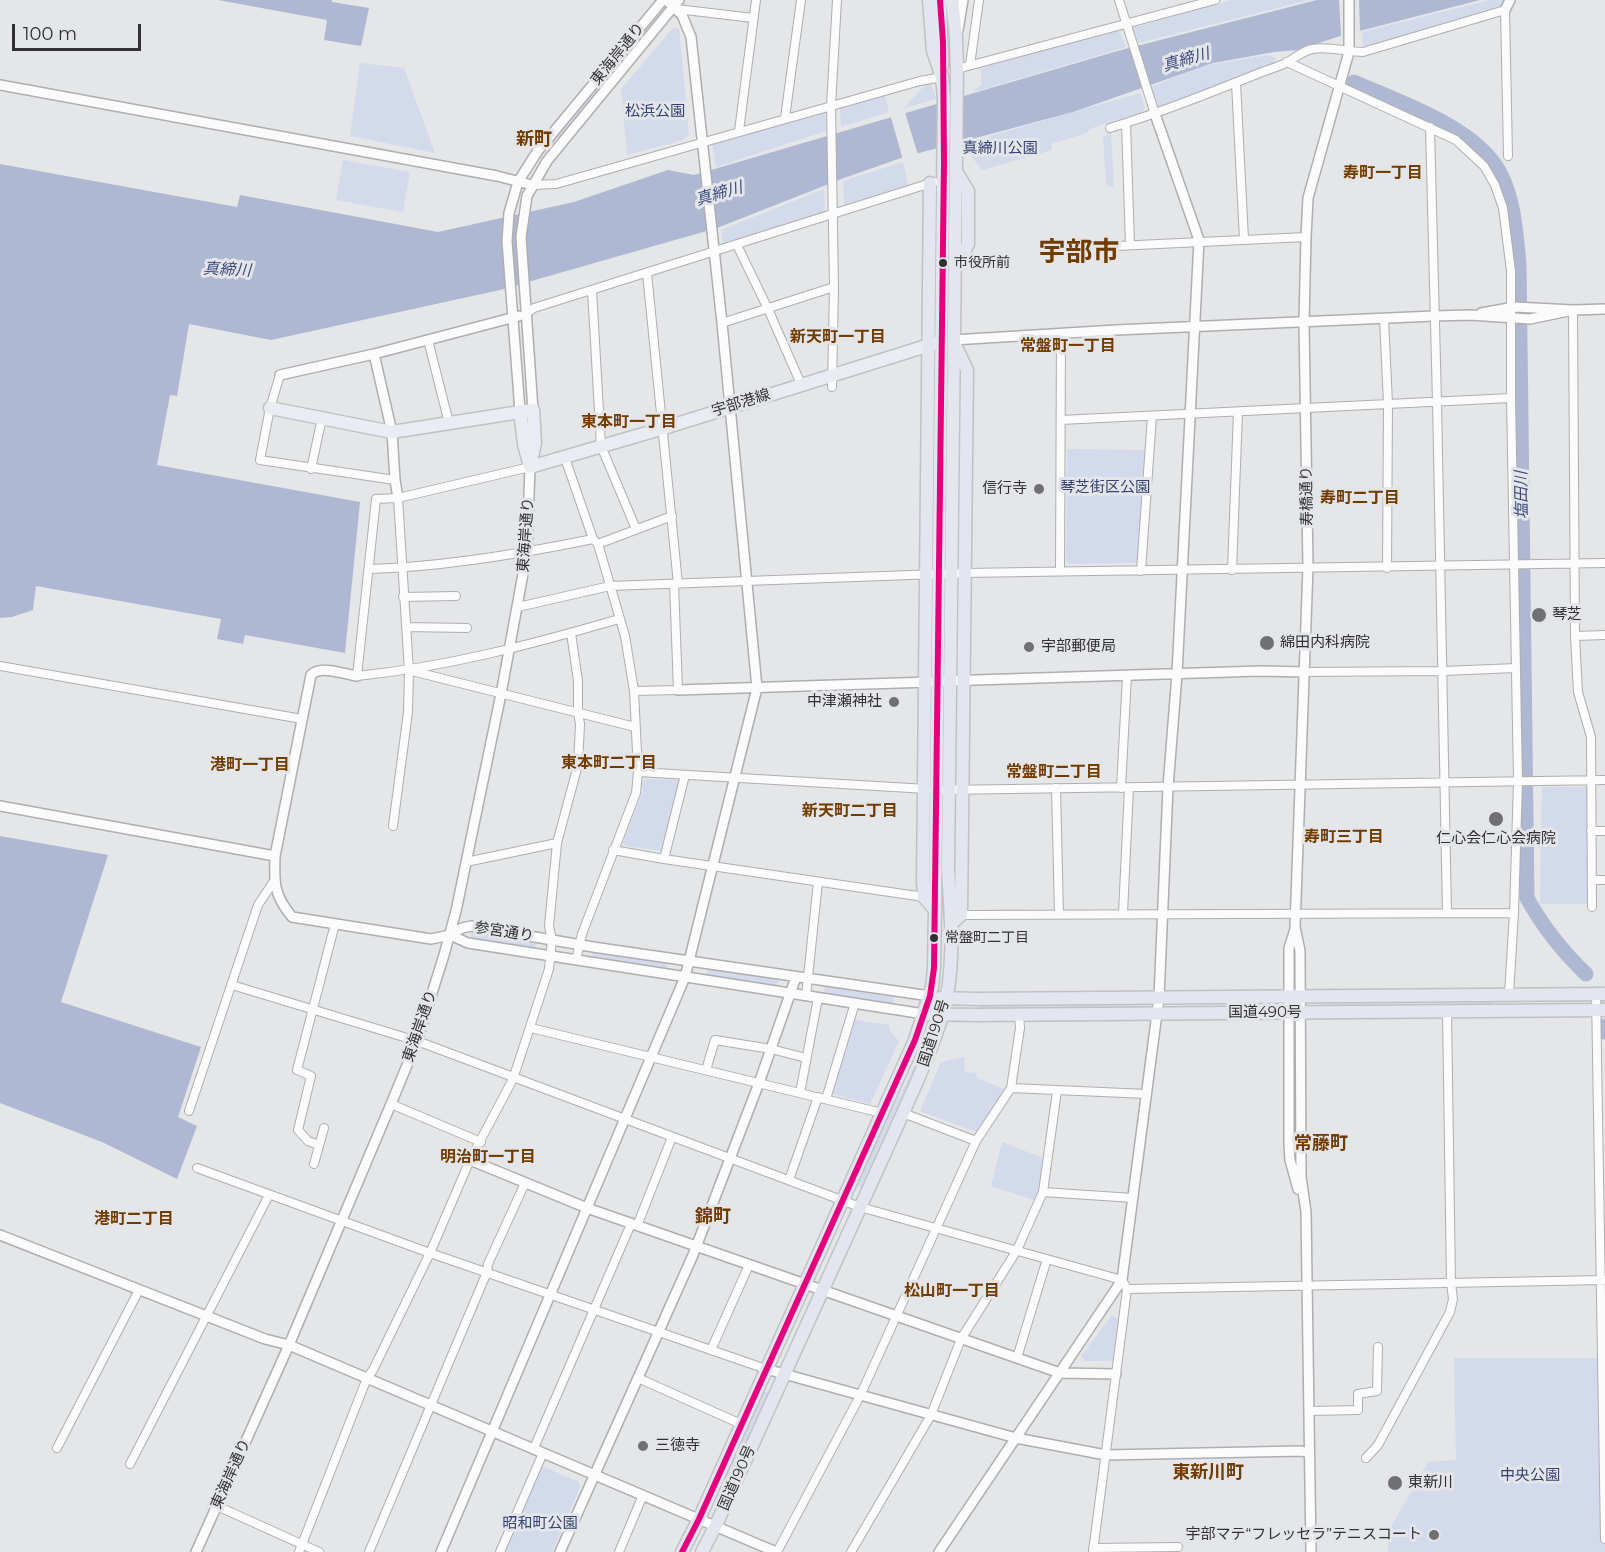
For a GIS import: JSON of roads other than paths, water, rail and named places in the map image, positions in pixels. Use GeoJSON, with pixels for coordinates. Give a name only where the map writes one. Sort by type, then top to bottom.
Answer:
{"type":"FeatureCollection","features":[{"type":"Feature","properties":{"kind":"highway","name":"国道190号"},"geometry":{"type":"LineString","coordinates":[[929,0],[933,51],[942,76],[950,147],[955,170],[954,270],[948,340]]}},
{"type":"Feature","properties":{"kind":"highway"},"geometry":{"type":"LineString","coordinates":[[940,0],[943,42],[942,76]]}},
{"type":"Feature","properties":{"kind":"highway","name":"国道190号"},"geometry":{"type":"LineString","coordinates":[[682,1552],[699,1519],[915,1040],[930,996],[934,968],[935,889],[950,681],[945,573],[948,340],[944,179],[963,67],[952,0]]}},
{"type":"Feature","properties":{"kind":"highway"},"geometry":{"type":"LineString","coordinates":[[930,183],[923,789],[924,897],[935,910]]}},
{"type":"Feature","properties":{"kind":"highway"},"geometry":{"type":"LineString","coordinates":[[948,340],[966,370],[965,573],[950,681],[962,790],[961,915],[951,924]]}},
{"type":"Feature","properties":{"kind":"highway","name":"国道190号"},"geometry":{"type":"LineString","coordinates":[[702,1552],[903,1113],[932,1046],[942,1015],[950,969],[951,924],[943,790]]}},
{"type":"Feature","properties":{"kind":"highway"},"geometry":{"type":"LineString","coordinates":[[924,897],[935,889]]}},
{"type":"Feature","properties":{"kind":"highway"},"geometry":{"type":"LineString","coordinates":[[950,903],[961,915]]}},
{"type":"Feature","properties":{"kind":"highway","name":"国道490号"},"geometry":{"type":"LineString","coordinates":[[930,996],[946,999],[1600,994]]}},
{"type":"Feature","properties":{"kind":"highway","name":"国道490号"},"geometry":{"type":"LineString","coordinates":[[924,1014],[1600,1010]]}},
{"type":"Feature","properties":{"kind":"main road","name":"宇部港線"},"geometry":{"type":"LineString","coordinates":[[530,467],[664,428],[801,384],[832,381],[928,345],[948,340]]}},
{"type":"Feature","properties":{"kind":"main road"},"geometry":{"type":"LineString","coordinates":[[270,408],[392,432],[527,410],[524,444],[530,467]]}},
{"type":"Feature","properties":{"kind":"street"},"geometry":{"type":"LineString","coordinates":[[664,0],[677,5],[753,18]]}},
{"type":"Feature","properties":{"kind":"street","name":"東海岸通り"},"geometry":{"type":"LineString","coordinates":[[527,410],[510,290],[507,241],[509,213],[518,182],[537,152],[664,0]]}},
{"type":"Feature","properties":{"kind":"street"},"geometry":{"type":"LineString","coordinates":[[739,130],[756,0]]}},
{"type":"Feature","properties":{"kind":"street"},"geometry":{"type":"LineString","coordinates":[[785,118],[801,0]]}},
{"type":"Feature","properties":{"kind":"street"},"geometry":{"type":"LineString","coordinates":[[832,381],[834,214],[831,106],[837,0]]}},
{"type":"Feature","properties":{"kind":"street"},"geometry":{"type":"LineString","coordinates":[[957,38],[963,0]]}},
{"type":"Feature","properties":{"kind":"street"},"geometry":{"type":"LineString","coordinates":[[979,0],[963,67],[1215,0]]}},
{"type":"Feature","properties":{"kind":"street"},"geometry":{"type":"LineString","coordinates":[[1119,0],[1132,45],[1199,240],[1177,674],[1168,787],[1158,1013],[1133,1198],[1116,1374],[1093,1550],[1178,1547]]}},
{"type":"Feature","properties":{"kind":"street","name":"寿橋通り"},"geometry":{"type":"LineString","coordinates":[[1311,1552],[1306,1212],[1301,1177],[1294,997],[1289,948],[1296,913],[1308,567],[1304,322],[1306,237],[1308,198],[1349,52],[1349,0]]}},
{"type":"Feature","properties":{"kind":"street"},"geometry":{"type":"LineString","coordinates":[[1508,156],[1505,10],[1510,0]]}},
{"type":"Feature","properties":{"kind":"street"},"geometry":{"type":"LineString","coordinates":[[441,1552],[685,977],[758,688],[691,37],[677,5]]}},
{"type":"Feature","properties":{"kind":"street","name":"東海岸通り"},"geometry":{"type":"LineString","coordinates":[[527,410],[527,313],[521,237],[524,210],[532,185],[547,161],[677,5]]}},
{"type":"Feature","properties":{"kind":"street"},"geometry":{"type":"LineString","coordinates":[[1110,128],[1155,114],[1236,83],[1312,49],[1328,48],[1363,52],[1505,10]]}},
{"type":"Feature","properties":{"kind":"street"},"geometry":{"type":"LineString","coordinates":[[1287,62],[1456,140],[1484,166],[1495,185],[1505,218],[1513,307],[1511,398],[1520,781],[1509,994]]}},
{"type":"Feature","properties":{"kind":"street"},"geometry":{"type":"LineString","coordinates":[[0,86],[497,176],[532,185],[556,184],[739,130],[942,76]]}},
{"type":"Feature","properties":{"kind":"street"},"geometry":{"type":"LineString","coordinates":[[1236,83],[1244,239]]}},
{"type":"Feature","properties":{"kind":"street"},"geometry":{"type":"LineString","coordinates":[[1126,123],[1130,245]]}},
{"type":"Feature","properties":{"kind":"street"},"geometry":{"type":"LineString","coordinates":[[1430,127],[1447,912]]}},
{"type":"Feature","properties":{"kind":"street"},"geometry":{"type":"LineString","coordinates":[[395,480],[260,460],[270,408],[280,375],[374,354],[514,318],[534,308],[944,179]]}},
{"type":"Feature","properties":{"kind":"street"},"geometry":{"type":"LineString","coordinates":[[1117,246],[1199,240],[1306,237]]}},
{"type":"Feature","properties":{"kind":"street"},"geometry":{"type":"LineString","coordinates":[[737,245],[801,384]]}},
{"type":"Feature","properties":{"kind":"street"},"geometry":{"type":"LineString","coordinates":[[647,273],[672,516],[678,690]]}},
{"type":"Feature","properties":{"kind":"street"},"geometry":{"type":"LineString","coordinates":[[722,323],[834,287]]}},
{"type":"Feature","properties":{"kind":"street"},"geometry":{"type":"LineString","coordinates":[[592,290],[601,446],[636,529]]}},
{"type":"Feature","properties":{"kind":"street"},"geometry":{"type":"LineString","coordinates":[[1470,315],[1513,307],[1605,309]]}},
{"type":"Feature","properties":{"kind":"street"},"geometry":{"type":"LineString","coordinates":[[948,340],[1434,316],[1470,315],[1526,319],[1573,310]]}},
{"type":"Feature","properties":{"kind":"street"},"geometry":{"type":"LineString","coordinates":[[1573,310],[1575,636],[1578,692],[1591,737],[1592,907]]}},
{"type":"Feature","properties":{"kind":"street"},"geometry":{"type":"LineString","coordinates":[[1384,318],[1388,405],[1388,568]]}},
{"type":"Feature","properties":{"kind":"street"},"geometry":{"type":"LineString","coordinates":[[1060,571],[1061,333]]}},
{"type":"Feature","properties":{"kind":"street"},"geometry":{"type":"LineString","coordinates":[[428,340],[449,423]]}},
{"type":"Feature","properties":{"kind":"street"},"geometry":{"type":"LineString","coordinates":[[374,354],[392,432],[409,670],[408,712],[393,826]]}},
{"type":"Feature","properties":{"kind":"street"},"geometry":{"type":"LineString","coordinates":[[1061,420],[1511,398]]}},
{"type":"Feature","properties":{"kind":"street"},"geometry":{"type":"LineString","coordinates":[[1232,570],[1238,412]]}},
{"type":"Feature","properties":{"kind":"street"},"geometry":{"type":"LineString","coordinates":[[1141,571],[1152,416]]}},
{"type":"Feature","properties":{"kind":"street"},"geometry":{"type":"LineString","coordinates":[[311,469],[322,418]]}},
{"type":"Feature","properties":{"kind":"street"},"geometry":{"type":"LineString","coordinates":[[565,458],[625,636],[634,692],[638,772],[636,794],[579,944],[576,960]]}},
{"type":"Feature","properties":{"kind":"street"},"geometry":{"type":"LineString","coordinates":[[357,676],[376,499],[398,498],[530,467]]}},
{"type":"Feature","properties":{"kind":"street","name":"東海岸通り"},"geometry":{"type":"LineString","coordinates":[[196,1552],[289,1345],[417,1041],[450,935],[518,607],[527,552],[530,467]]}},
{"type":"Feature","properties":{"kind":"street"},"geometry":{"type":"LineString","coordinates":[[369,569],[401,568],[595,542],[672,516]]}},
{"type":"Feature","properties":{"kind":"street"},"geometry":{"type":"LineString","coordinates":[[518,607],[610,586],[945,573],[1605,563]]}},
{"type":"Feature","properties":{"kind":"street"},"geometry":{"type":"LineString","coordinates":[[403,597],[456,596]]}},
{"type":"Feature","properties":{"kind":"street"},"geometry":{"type":"LineString","coordinates":[[450,935],[431,939],[292,917],[280,903],[274,881],[275,856],[311,675],[321,670],[357,676],[409,670],[509,650],[619,619]]}},
{"type":"Feature","properties":{"kind":"street"},"geometry":{"type":"LineString","coordinates":[[405,627],[467,628]]}},
{"type":"Feature","properties":{"kind":"street"},"geometry":{"type":"LineString","coordinates":[[301,1549],[367,1378],[430,1253],[470,1160],[513,1079],[549,969],[552,940],[549,926],[557,843],[578,765],[580,724],[572,633]]}},
{"type":"Feature","properties":{"kind":"street"},"geometry":{"type":"LineString","coordinates":[[1575,636],[1605,635]]}},
{"type":"Feature","properties":{"kind":"street"},"geometry":{"type":"LineString","coordinates":[[0,666],[302,719]]}},
{"type":"Feature","properties":{"kind":"street"},"geometry":{"type":"LineString","coordinates":[[634,692],[1260,671],[1443,671],[1516,668]]}},
{"type":"Feature","properties":{"kind":"street"},"geometry":{"type":"LineString","coordinates":[[409,670],[635,727]]}},
{"type":"Feature","properties":{"kind":"street"},"geometry":{"type":"LineString","coordinates":[[1123,913],[1127,676]]}},
{"type":"Feature","properties":{"kind":"street"},"geometry":{"type":"LineString","coordinates":[[638,772],[943,790],[1605,780]]}},
{"type":"Feature","properties":{"kind":"street"},"geometry":{"type":"LineString","coordinates":[[664,859],[685,775]]}},
{"type":"Feature","properties":{"kind":"street"},"geometry":{"type":"LineString","coordinates":[[1056,788],[1059,914]]}},
{"type":"Feature","properties":{"kind":"street"},"geometry":{"type":"LineString","coordinates":[[0,806],[275,856]]}},
{"type":"Feature","properties":{"kind":"street"},"geometry":{"type":"LineString","coordinates":[[1591,831],[1605,831]]}},
{"type":"Feature","properties":{"kind":"street"},"geometry":{"type":"LineString","coordinates":[[466,861],[557,843]]}},
{"type":"Feature","properties":{"kind":"street"},"geometry":{"type":"LineString","coordinates":[[613,850],[924,897]]}},
{"type":"Feature","properties":{"kind":"street"},"geometry":{"type":"LineString","coordinates":[[1592,880],[1605,880]]}},
{"type":"Feature","properties":{"kind":"street"},"geometry":{"type":"LineString","coordinates":[[189,1111],[258,905],[274,881]]}},
{"type":"Feature","properties":{"kind":"street"},"geometry":{"type":"LineString","coordinates":[[806,996],[818,882]]}},
{"type":"Feature","properties":{"kind":"street"},"geometry":{"type":"LineString","coordinates":[[961,915],[1514,913]]}},
{"type":"Feature","properties":{"kind":"street"},"geometry":{"type":"LineString","coordinates":[[319,1145],[308,1141],[298,1130],[311,1076],[297,1070],[335,924]]}},
{"type":"Feature","properties":{"kind":"street","name":"参宮通り"},"geometry":{"type":"LineString","coordinates":[[450,935],[471,926],[930,996]]}},
{"type":"Feature","properties":{"kind":"street","name":"参宮通り"},"geometry":{"type":"LineString","coordinates":[[450,935],[468,943],[790,995],[924,1014]]}},
{"type":"Feature","properties":{"kind":"street"},"geometry":{"type":"LineString","coordinates":[[560,1552],[697,1246],[759,1083],[796,977]]}},
{"type":"Feature","properties":{"kind":"street"},"geometry":{"type":"LineString","coordinates":[[232,985],[417,1041],[507,1074],[513,1079],[860,1207],[1017,1250],[1124,1285],[1307,1285],[1603,1280]]}},
{"type":"Feature","properties":{"kind":"street"},"geometry":{"type":"LineString","coordinates":[[1600,994],[1605,1539]]}},
{"type":"Feature","properties":{"kind":"street"},"geometry":{"type":"LineString","coordinates":[[800,1093],[818,998]]}},
{"type":"Feature","properties":{"kind":"street"},"geometry":{"type":"LineString","coordinates":[[789,1180],[822,1098],[855,1004]]}},
{"type":"Feature","properties":{"kind":"street"},"geometry":{"type":"LineString","coordinates":[[1366,1458],[1378,1445],[1450,1312],[1454,1299],[1451,1283],[1447,1011]]}},
{"type":"Feature","properties":{"kind":"street"},"geometry":{"type":"LineString","coordinates":[[0,1235],[265,1340],[289,1345],[776,1552],[860,1396],[976,1141],[1011,1088],[1020,1028],[1019,1014]]}},
{"type":"Feature","properties":{"kind":"street"},"geometry":{"type":"LineString","coordinates":[[531,1028],[882,1113]]}},
{"type":"Feature","properties":{"kind":"street"},"geometry":{"type":"LineString","coordinates":[[706,1070],[715,1040],[771,1049],[807,1058]]}},
{"type":"Feature","properties":{"kind":"street"},"geometry":{"type":"LineString","coordinates":[[1011,1088],[1147,1094]]}},
{"type":"Feature","properties":{"kind":"street"},"geometry":{"type":"LineString","coordinates":[[851,1552],[932,1415],[961,1339],[1017,1250],[1043,1192],[1056,1091]]}},
{"type":"Feature","properties":{"kind":"street"},"geometry":{"type":"LineString","coordinates":[[391,1104],[481,1142]]}},
{"type":"Feature","properties":{"kind":"street"},"geometry":{"type":"LineString","coordinates":[[903,1113],[976,1141]]}},
{"type":"Feature","properties":{"kind":"street"},"geometry":{"type":"LineString","coordinates":[[314,1164],[324,1128]]}},
{"type":"Feature","properties":{"kind":"street"},"geometry":{"type":"LineString","coordinates":[[534,1448],[672,1137]]}},
{"type":"Feature","properties":{"kind":"street"},"geometry":{"type":"LineString","coordinates":[[470,1160],[634,1225],[1060,1373],[1116,1374]]}},
{"type":"Feature","properties":{"kind":"street"},"geometry":{"type":"LineString","coordinates":[[197,1168],[342,1222],[783,1375],[1016,1438],[1106,1455],[1301,1451],[1309,1453]]}},
{"type":"Feature","properties":{"kind":"street"},"geometry":{"type":"LineString","coordinates":[[369,1552],[487,1272],[488,1264],[525,1183]]}},
{"type":"Feature","properties":{"kind":"street"},"geometry":{"type":"LineString","coordinates":[[1043,1192],[1133,1198]]}},
{"type":"Feature","properties":{"kind":"street"},"geometry":{"type":"LineString","coordinates":[[130,1464],[269,1195]]}},
{"type":"Feature","properties":{"kind":"street"},"geometry":{"type":"LineString","coordinates":[[1017,1358],[1047,1259]]}},
{"type":"Feature","properties":{"kind":"street"},"geometry":{"type":"LineString","coordinates":[[711,1350],[749,1264]]}},
{"type":"Feature","properties":{"kind":"street"},"geometry":{"type":"LineString","coordinates":[[939,1552],[1060,1373],[1124,1285]]}},
{"type":"Feature","properties":{"kind":"street"},"geometry":{"type":"LineString","coordinates":[[57,1448],[139,1290]]}},
{"type":"Feature","properties":{"kind":"street"},"geometry":{"type":"LineString","coordinates":[[1309,1411],[1358,1410],[1358,1394],[1377,1391],[1378,1347]]}},
{"type":"Feature","properties":{"kind":"street"},"geometry":{"type":"LineString","coordinates":[[638,1377],[741,1424]]}},
{"type":"Feature","properties":{"kind":"street"},"geometry":{"type":"LineString","coordinates":[[500,1552],[543,1453]]}},
{"type":"Feature","properties":{"kind":"street"},"geometry":{"type":"LineString","coordinates":[[619,1552],[643,1495]]}},
{"type":"Feature","properties":{"kind":"street"},"geometry":{"type":"LineString","coordinates":[[217,1506],[301,1549],[319,1552]]}},
{"type":"Feature","properties":{"kind":"water"},"geometry":{"type":"Polygon","coordinates":[[[218,0],[332,0],[332,2],[369,8],[361,46],[324,40],[327,20],[218,0]]]}},
{"type":"Feature","properties":{"kind":"water","name":"真締川"},"geometry":{"type":"Polygon","coordinates":[[[1317,0],[1480,0],[1340,36],[1298,50],[1213,63],[1073,112],[904,157],[717,228],[500,290],[271,340],[189,324],[177,396],[170,395],[157,465],[360,502],[345,653],[245,635],[243,644],[217,639],[221,619],[36,586],[33,610],[12,617],[0,618],[0,164],[237,207],[240,195],[438,232],[574,202],[668,170],[694,175],[1121,50],[1317,0]]]}},
{"type":"Feature","properties":{"kind":"water"},"geometry":{"type":"Polygon","coordinates":[[[0,836],[108,855],[61,1002],[201,1047],[178,1117],[197,1126],[177,1179],[102,1142],[0,1103],[0,836]]]}},
{"type":"Feature","properties":{"kind":"waterway","name":"塩田川"},"geometry":{"type":"LineString","coordinates":[[1354,82],[1414,107],[1455,129],[1473,142],[1489,157],[1500,173],[1514,217],[1519,263],[1527,898],[1554,938],[1586,974]]}},
{"type":"Feature","properties":{"kind":"waterway","name":"塩田川"},"geometry":{"type":"LineString","coordinates":[[1605,1026],[1605,1032]]}},
{"type":"Feature","properties":{"kind":"place","name":"市役所前"},"geometry":{"type":"Point","coordinates":[943,263]}},
{"type":"Feature","properties":{"kind":"place","name":"信行寺"},"geometry":{"type":"Point","coordinates":[1039,489]}},
{"type":"Feature","properties":{"kind":"place","name":"琴芝"},"geometry":{"type":"Point","coordinates":[1539,615]}},
{"type":"Feature","properties":{"kind":"place","name":"綿田内科病院"},"geometry":{"type":"Point","coordinates":[1267,643]}},
{"type":"Feature","properties":{"kind":"place","name":"宇部郵便局"},"geometry":{"type":"Point","coordinates":[1029,647]}},
{"type":"Feature","properties":{"kind":"place","name":"中津瀬神社"},"geometry":{"type":"Point","coordinates":[894,702]}},
{"type":"Feature","properties":{"kind":"place","name":"仁心会仁心会病院"},"geometry":{"type":"Point","coordinates":[1496,819]}},
{"type":"Feature","properties":{"kind":"place","name":"常盤町二丁目"},"geometry":{"type":"Point","coordinates":[934,938]}},
{"type":"Feature","properties":{"kind":"place","name":"三徳寺"},"geometry":{"type":"Point","coordinates":[643,1446]}},
{"type":"Feature","properties":{"kind":"place","name":"東新川"},"geometry":{"type":"Point","coordinates":[1395,1483]}},
{"type":"Feature","properties":{"kind":"place","name":"宇部マテ“フレッセラ”テニスコート"},"geometry":{"type":"Point","coordinates":[1434,1535]}},
{"type":"Feature","properties":{"kind":"district","name":"新町"},"geometry":{"type":"Point","coordinates":[534,140]}},
{"type":"Feature","properties":{"kind":"district","name":"寿町一丁目"},"geometry":{"type":"Point","coordinates":[1383,173]}},
{"type":"Feature","properties":{"kind":"district","name":"宇部市"},"geometry":{"type":"Point","coordinates":[1079,253]}},
{"type":"Feature","properties":{"kind":"district","name":"新天町一丁目"},"geometry":{"type":"Point","coordinates":[838,337]}},
{"type":"Feature","properties":{"kind":"district","name":"常盤町一丁目"},"geometry":{"type":"Point","coordinates":[1068,346]}},
{"type":"Feature","properties":{"kind":"district","name":"東本町一丁目"},"geometry":{"type":"Point","coordinates":[629,422]}},
{"type":"Feature","properties":{"kind":"district","name":"寿町二丁目"},"geometry":{"type":"Point","coordinates":[1360,498]}},
{"type":"Feature","properties":{"kind":"district","name":"東本町二丁目"},"geometry":{"type":"Point","coordinates":[609,763]}},
{"type":"Feature","properties":{"kind":"district","name":"港町一丁目"},"geometry":{"type":"Point","coordinates":[250,765]}},
{"type":"Feature","properties":{"kind":"district","name":"常盤町二丁目"},"geometry":{"type":"Point","coordinates":[1054,772]}},
{"type":"Feature","properties":{"kind":"district","name":"新天町二丁目"},"geometry":{"type":"Point","coordinates":[850,811]}},
{"type":"Feature","properties":{"kind":"district","name":"寿町三丁目"},"geometry":{"type":"Point","coordinates":[1344,837]}},
{"type":"Feature","properties":{"kind":"district","name":"常藤町"},"geometry":{"type":"Point","coordinates":[1321,1144]}},
{"type":"Feature","properties":{"kind":"district","name":"明治町一丁目"},"geometry":{"type":"Point","coordinates":[488,1157]}},
{"type":"Feature","properties":{"kind":"district","name":"錦町"},"geometry":{"type":"Point","coordinates":[713,1217]}},
{"type":"Feature","properties":{"kind":"district","name":"港町二丁目"},"geometry":{"type":"Point","coordinates":[134,1219]}},
{"type":"Feature","properties":{"kind":"district","name":"松山町一丁目"},"geometry":{"type":"Point","coordinates":[952,1291]}},
{"type":"Feature","properties":{"kind":"district","name":"東新川町"},"geometry":{"type":"Point","coordinates":[1208,1473]}},
{"type":"Feature","properties":{"kind":"park label","name":"松浜公園"},"geometry":{"type":"Point","coordinates":[655,112]}},
{"type":"Feature","properties":{"kind":"park label","name":"真締川公園"},"geometry":{"type":"Point","coordinates":[1000,149]}},
{"type":"Feature","properties":{"kind":"park label","name":"琴芝街区公園"},"geometry":{"type":"Point","coordinates":[1105,488]}},
{"type":"Feature","properties":{"kind":"park label","name":"中央公園"},"geometry":{"type":"Point","coordinates":[1530,1476]}},
{"type":"Feature","properties":{"kind":"park label","name":"昭和町公園"},"geometry":{"type":"Point","coordinates":[540,1524]}}]}
